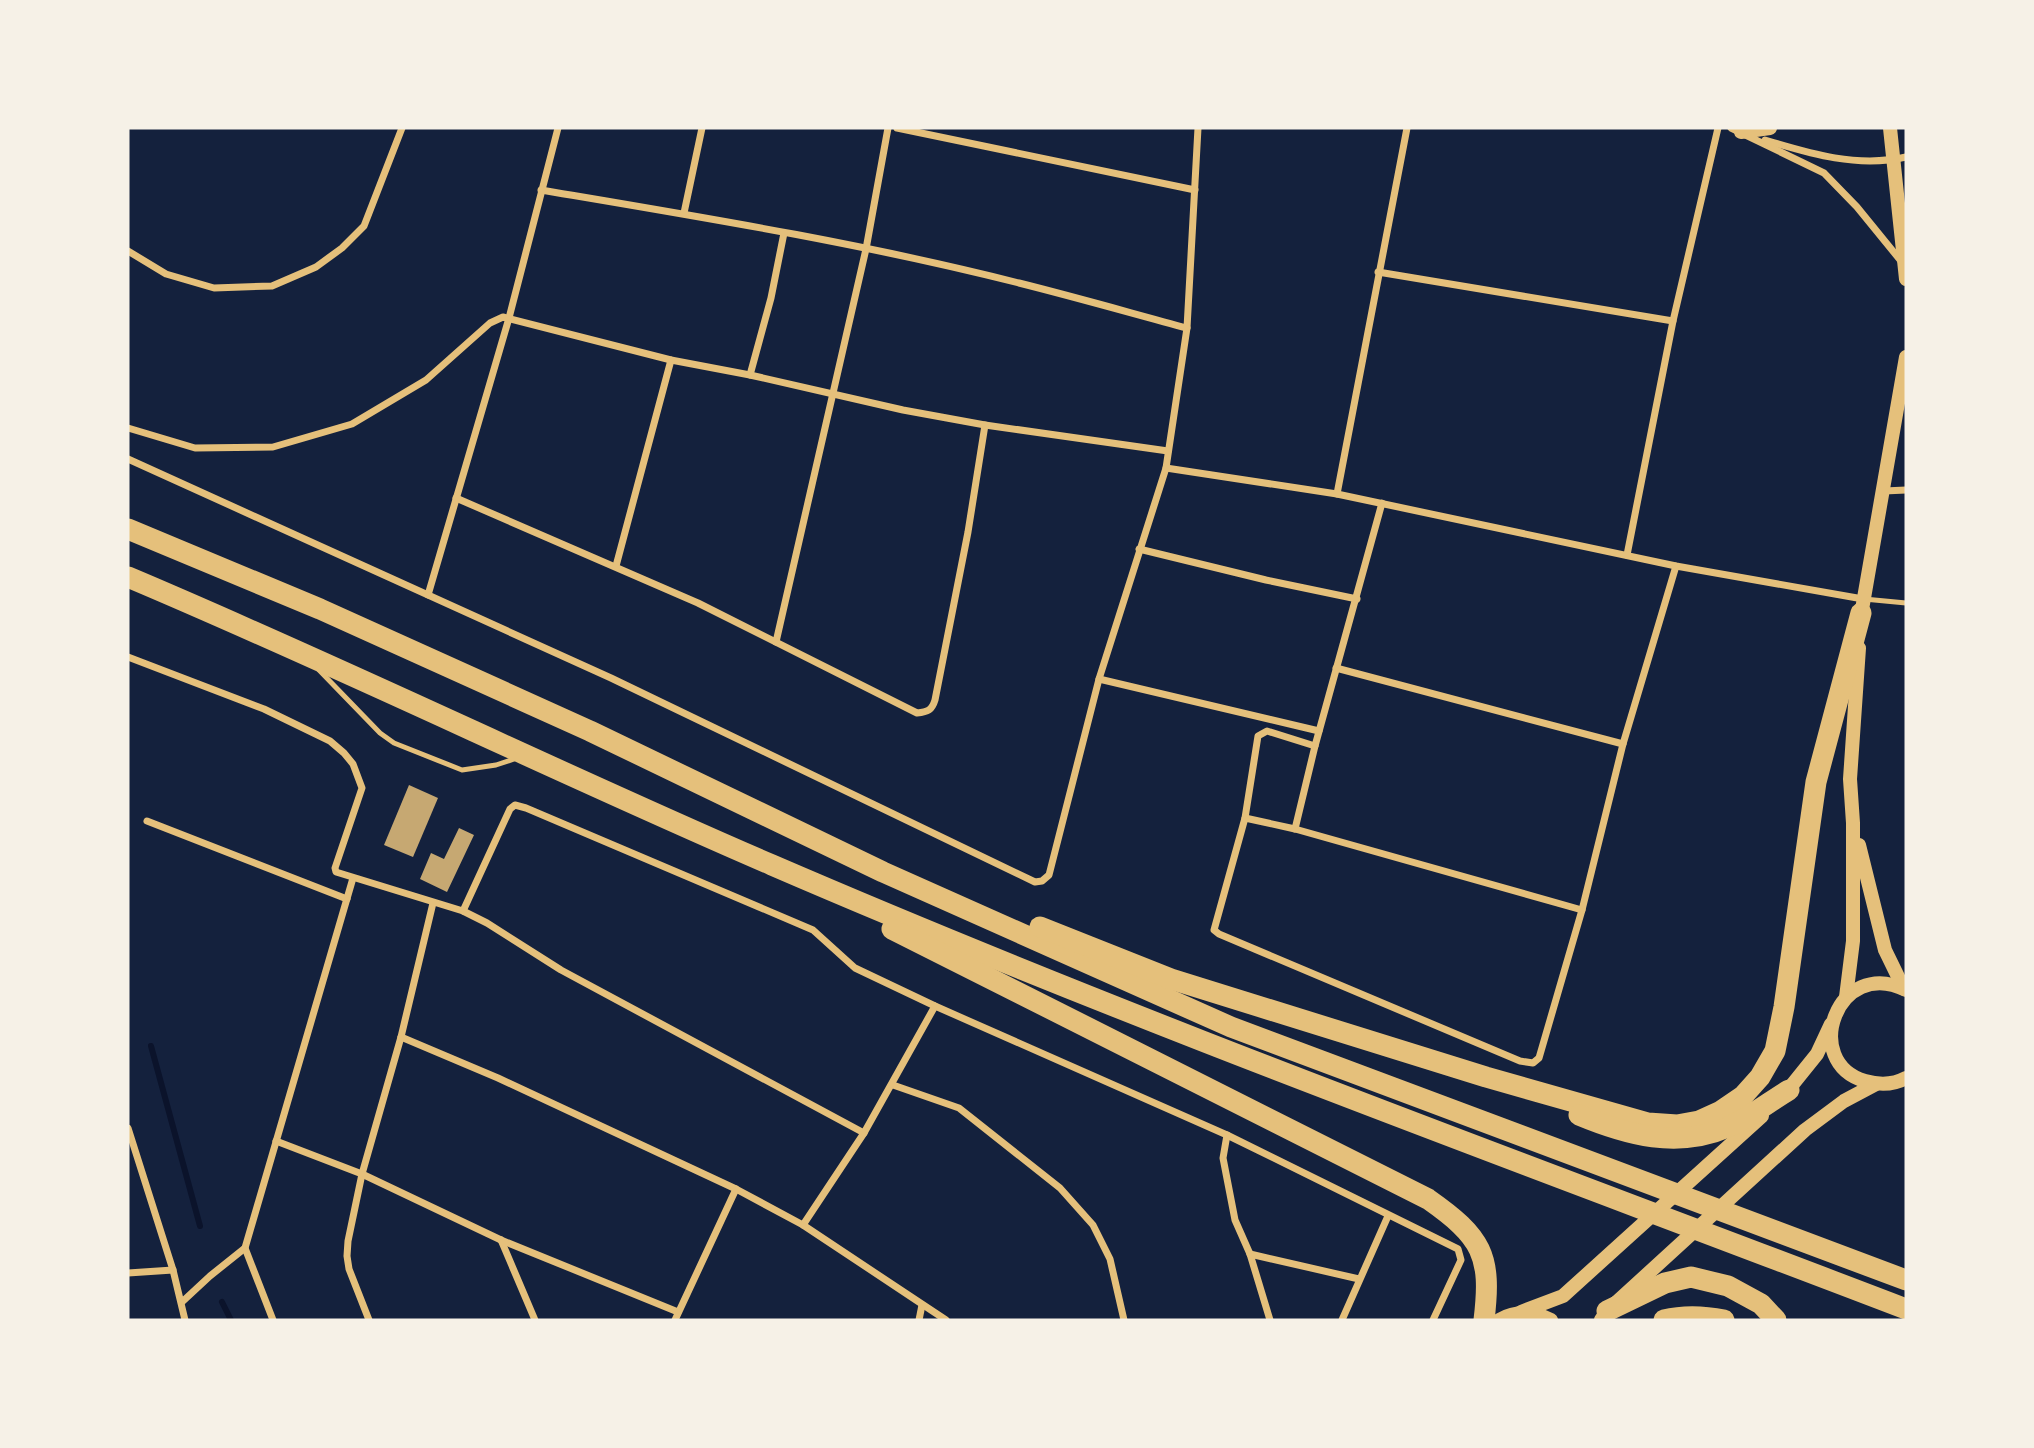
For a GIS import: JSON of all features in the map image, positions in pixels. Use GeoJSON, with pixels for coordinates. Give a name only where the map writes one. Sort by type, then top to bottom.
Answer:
{"type":"FeatureCollection","features":[{"type":"Feature","properties":{"kind":"highway"},"geometry":{"type":"LineString","coordinates":[[128,529],[320,609],[578,726],[883,872],[1231,1027],[1906,1280]]}},
{"type":"Feature","properties":{"kind":"highway"},"geometry":{"type":"LineString","coordinates":[[128,577],[773,866],[957,942],[1272,1068],[1906,1308]]}},
{"type":"Feature","properties":{"kind":"highway"},"geometry":{"type":"LineString","coordinates":[[883,872],[998,911],[1171,979],[1486,1077],[1648,1123],[1677,1125],[1699,1121],[1721,1111],[1743,1096],[1760,1077],[1775,1051],[1784,1007],[1816,782],[1862,606]]}},
{"type":"Feature","properties":{"kind":"highway"},"geometry":{"type":"LineString","coordinates":[[773,866],[949,959],[1428,1199],[1467,1231],[1481,1251],[1487,1268],[1488,1287],[1484,1320]]}},
{"type":"Feature","properties":{"kind":"highway"},"geometry":{"type":"LineString","coordinates":[[1486,1077],[1612,1129],[1645,1137],[1701,1136],[1729,1127],[1789,1090]]}},
{"type":"Feature","properties":{"kind":"highway"},"geometry":{"type":"LineString","coordinates":[[1604,1316],[1665,1283],[1691,1277],[1728,1286],[1760,1304],[1776,1320]]}},
{"type":"Feature","properties":{"kind":"highway"},"geometry":{"type":"LineString","coordinates":[[1664,1320],[1705,1316],[1724,1320]]}},
{"type":"Feature","properties":{"kind":"main road"},"geometry":{"type":"LineString","coordinates":[[1736,130],[1770,128]]}},
{"type":"Feature","properties":{"kind":"main road"},"geometry":{"type":"LineString","coordinates":[[1890,128],[1900,158],[1906,279]]}},
{"type":"Feature","properties":{"kind":"main road"},"geometry":{"type":"LineString","coordinates":[[1846,997],[1853,941],[1851,756],[1862,606],[1906,365]]}},
{"type":"Feature","properties":{"kind":"main road"},"geometry":{"type":"LineString","coordinates":[[1853,823],[1885,950],[1905,989]]}},
{"type":"Feature","properties":{"kind":"main road"},"geometry":{"type":"LineString","coordinates":[[1499,1320],[1563,1296],[1789,1090],[1817,1054],[1836,1010],[1846,997],[1858,988],[1874,983],[1889,983],[1905,989]]}},
{"type":"Feature","properties":{"kind":"main road"},"geometry":{"type":"LineString","coordinates":[[1831,1024],[1831,1041],[1836,1056],[1846,1070],[1860,1080],[1890,1084],[1906,1077]]}},
{"type":"Feature","properties":{"kind":"main road"},"geometry":{"type":"LineString","coordinates":[[1604,1316],[1805,1130],[1844,1101],[1876,1084]]}},
{"type":"Feature","properties":{"kind":"main road"},"geometry":{"type":"LineString","coordinates":[[1521,1312],[1535,1313],[1551,1320]]}},
{"type":"Feature","properties":{"kind":"street"},"geometry":{"type":"LineString","coordinates":[[128,251],[166,274],[214,288],[272,286],[316,267],[342,248],[364,226],[402,128]]}},
{"type":"Feature","properties":{"kind":"street"},"geometry":{"type":"LineString","coordinates":[[428,594],[509,318],[558,128]]}},
{"type":"Feature","properties":{"kind":"street"},"geometry":{"type":"LineString","coordinates":[[684,213],[702,128]]}},
{"type":"Feature","properties":{"kind":"street"},"geometry":{"type":"LineString","coordinates":[[776,642],[866,249],[888,128]]}},
{"type":"Feature","properties":{"kind":"street"},"geometry":{"type":"LineString","coordinates":[[897,128],[1195,190]]}},
{"type":"Feature","properties":{"kind":"street"},"geometry":{"type":"LineString","coordinates":[[128,460],[611,678],[1035,882],[1042,881],[1049,875],[1099,679],[1166,468],[1187,328],[1198,128]]}},
{"type":"Feature","properties":{"kind":"street"},"geometry":{"type":"LineString","coordinates":[[1337,494],[1407,128]]}},
{"type":"Feature","properties":{"kind":"street"},"geometry":{"type":"LineString","coordinates":[[1627,555],[1673,321],[1718,128]]}},
{"type":"Feature","properties":{"kind":"street"},"geometry":{"type":"LineString","coordinates":[[1736,130],[1814,155],[1837,159],[1900,158]]}},
{"type":"Feature","properties":{"kind":"street"},"geometry":{"type":"LineString","coordinates":[[1736,130],[1824,173],[1857,207],[1905,267]]}},
{"type":"Feature","properties":{"kind":"street"},"geometry":{"type":"LineString","coordinates":[[541,190],[684,213],[866,249],[1017,282],[1187,328]]}},
{"type":"Feature","properties":{"kind":"street"},"geometry":{"type":"LineString","coordinates":[[750,375],[771,298],[784,233]]}},
{"type":"Feature","properties":{"kind":"street"},"geometry":{"type":"LineString","coordinates":[[1378,272],[1673,321]]}},
{"type":"Feature","properties":{"kind":"street"},"geometry":{"type":"LineString","coordinates":[[128,428],[195,449],[273,447],[352,424],[426,380],[498,317],[671,360],[833,395],[985,425],[1168,451]]}},
{"type":"Feature","properties":{"kind":"street"},"geometry":{"type":"LineString","coordinates":[[616,566],[671,360]]}},
{"type":"Feature","properties":{"kind":"street"},"geometry":{"type":"LineString","coordinates":[[456,498],[616,566],[917,713],[927,712],[933,707],[935,700],[968,532],[985,425]]}},
{"type":"Feature","properties":{"kind":"street"},"geometry":{"type":"LineString","coordinates":[[1166,468],[1337,494],[1862,606]]}},
{"type":"Feature","properties":{"kind":"street"},"geometry":{"type":"LineString","coordinates":[[1884,491],[1906,490]]}},
{"type":"Feature","properties":{"kind":"street"},"geometry":{"type":"LineString","coordinates":[[1295,829],[1382,503]]}},
{"type":"Feature","properties":{"kind":"street"},"geometry":{"type":"LineString","coordinates":[[1139,549],[1357,599]]}},
{"type":"Feature","properties":{"kind":"street"},"geometry":{"type":"LineString","coordinates":[[1315,746],[1267,731],[1258,736],[1245,818],[1214,930],[1520,1061],[1533,1063],[1539,1058],[1582,910],[1623,744],[1676,566]]}},
{"type":"Feature","properties":{"kind":"street"},"geometry":{"type":"LineString","coordinates":[[128,657],[264,709],[330,741],[344,753],[353,764],[362,788],[335,870],[353,878],[463,911],[561,970],[864,1133]]}},
{"type":"Feature","properties":{"kind":"street"},"geometry":{"type":"LineString","coordinates":[[1336,668],[1623,744]]}},
{"type":"Feature","properties":{"kind":"street"},"geometry":{"type":"LineString","coordinates":[[1099,679],[1319,731]]}},
{"type":"Feature","properties":{"kind":"street"},"geometry":{"type":"LineString","coordinates":[[463,911],[506,816],[515,805],[521,806],[813,930],[855,968],[1227,1135],[1458,1249],[1461,1260],[1433,1320]]}},
{"type":"Feature","properties":{"kind":"street"},"geometry":{"type":"LineString","coordinates":[[1245,818],[1295,829],[1582,910]]}},
{"type":"Feature","properties":{"kind":"street"},"geometry":{"type":"LineString","coordinates":[[147,821],[346,899]]}},
{"type":"Feature","properties":{"kind":"street"},"geometry":{"type":"LineString","coordinates":[[182,1303],[245,1248],[353,878]]}},
{"type":"Feature","properties":{"kind":"street"},"geometry":{"type":"LineString","coordinates":[[369,1320],[346,1256],[362,1174],[401,1037],[433,903]]}},
{"type":"Feature","properties":{"kind":"street"},"geometry":{"type":"LineString","coordinates":[[803,1226],[893,1085],[935,1006]]}},
{"type":"Feature","properties":{"kind":"street"},"geometry":{"type":"LineString","coordinates":[[401,1037],[498,1078],[736,1189],[803,1226],[946,1320]]}},
{"type":"Feature","properties":{"kind":"street"},"geometry":{"type":"LineString","coordinates":[[893,1085],[959,1108],[1060,1188],[1093,1225],[1110,1259],[1124,1320]]}},
{"type":"Feature","properties":{"kind":"street"},"geometry":{"type":"LineString","coordinates":[[128,1128],[131,1148],[173,1270],[185,1320]]}},
{"type":"Feature","properties":{"kind":"street"},"geometry":{"type":"LineString","coordinates":[[1227,1135],[1223,1158],[1234,1220],[1250,1254],[1270,1320]]}},
{"type":"Feature","properties":{"kind":"street"},"geometry":{"type":"LineString","coordinates":[[276,1141],[362,1174],[500,1240],[678,1312]]}},
{"type":"Feature","properties":{"kind":"street"},"geometry":{"type":"LineString","coordinates":[[675,1320],[736,1189]]}},
{"type":"Feature","properties":{"kind":"street"},"geometry":{"type":"LineString","coordinates":[[1342,1320],[1388,1216]]}},
{"type":"Feature","properties":{"kind":"street"},"geometry":{"type":"LineString","coordinates":[[500,1240],[535,1320]]}},
{"type":"Feature","properties":{"kind":"street"},"geometry":{"type":"LineString","coordinates":[[245,1248],[273,1320]]}},
{"type":"Feature","properties":{"kind":"street"},"geometry":{"type":"LineString","coordinates":[[1250,1254],[1359,1279]]}},
{"type":"Feature","properties":{"kind":"street"},"geometry":{"type":"LineString","coordinates":[[128,1273],[173,1270]]}},
{"type":"Feature","properties":{"kind":"street"},"geometry":{"type":"LineString","coordinates":[[919,1320],[922,1305]]}},
{"type":"Feature","properties":{"kind":"lane"},"geometry":{"type":"LineString","coordinates":[[1862,606],[1906,603]]}},
{"type":"Feature","properties":{"kind":"lane"},"geometry":{"type":"LineString","coordinates":[[307,657],[380,733],[394,743],[462,770],[496,765],[525,756]]}},
{"type":"Feature","properties":{"kind":"building"},"geometry":{"type":"Polygon","coordinates":[[[409,785],[438,798],[413,857],[384,845],[409,785]]]}},
{"type":"Feature","properties":{"kind":"building"},"geometry":{"type":"Polygon","coordinates":[[[459,828],[474,835],[447,892],[420,879],[431,853],[444,859],[459,828]]]}},
{"type":"Feature","properties":{"kind":"waterway"},"geometry":{"type":"LineString","coordinates":[[151,1046],[200,1226]]}},
{"type":"Feature","properties":{"kind":"waterway"},"geometry":{"type":"LineString","coordinates":[[222,1302],[231,1320]]}}]}
